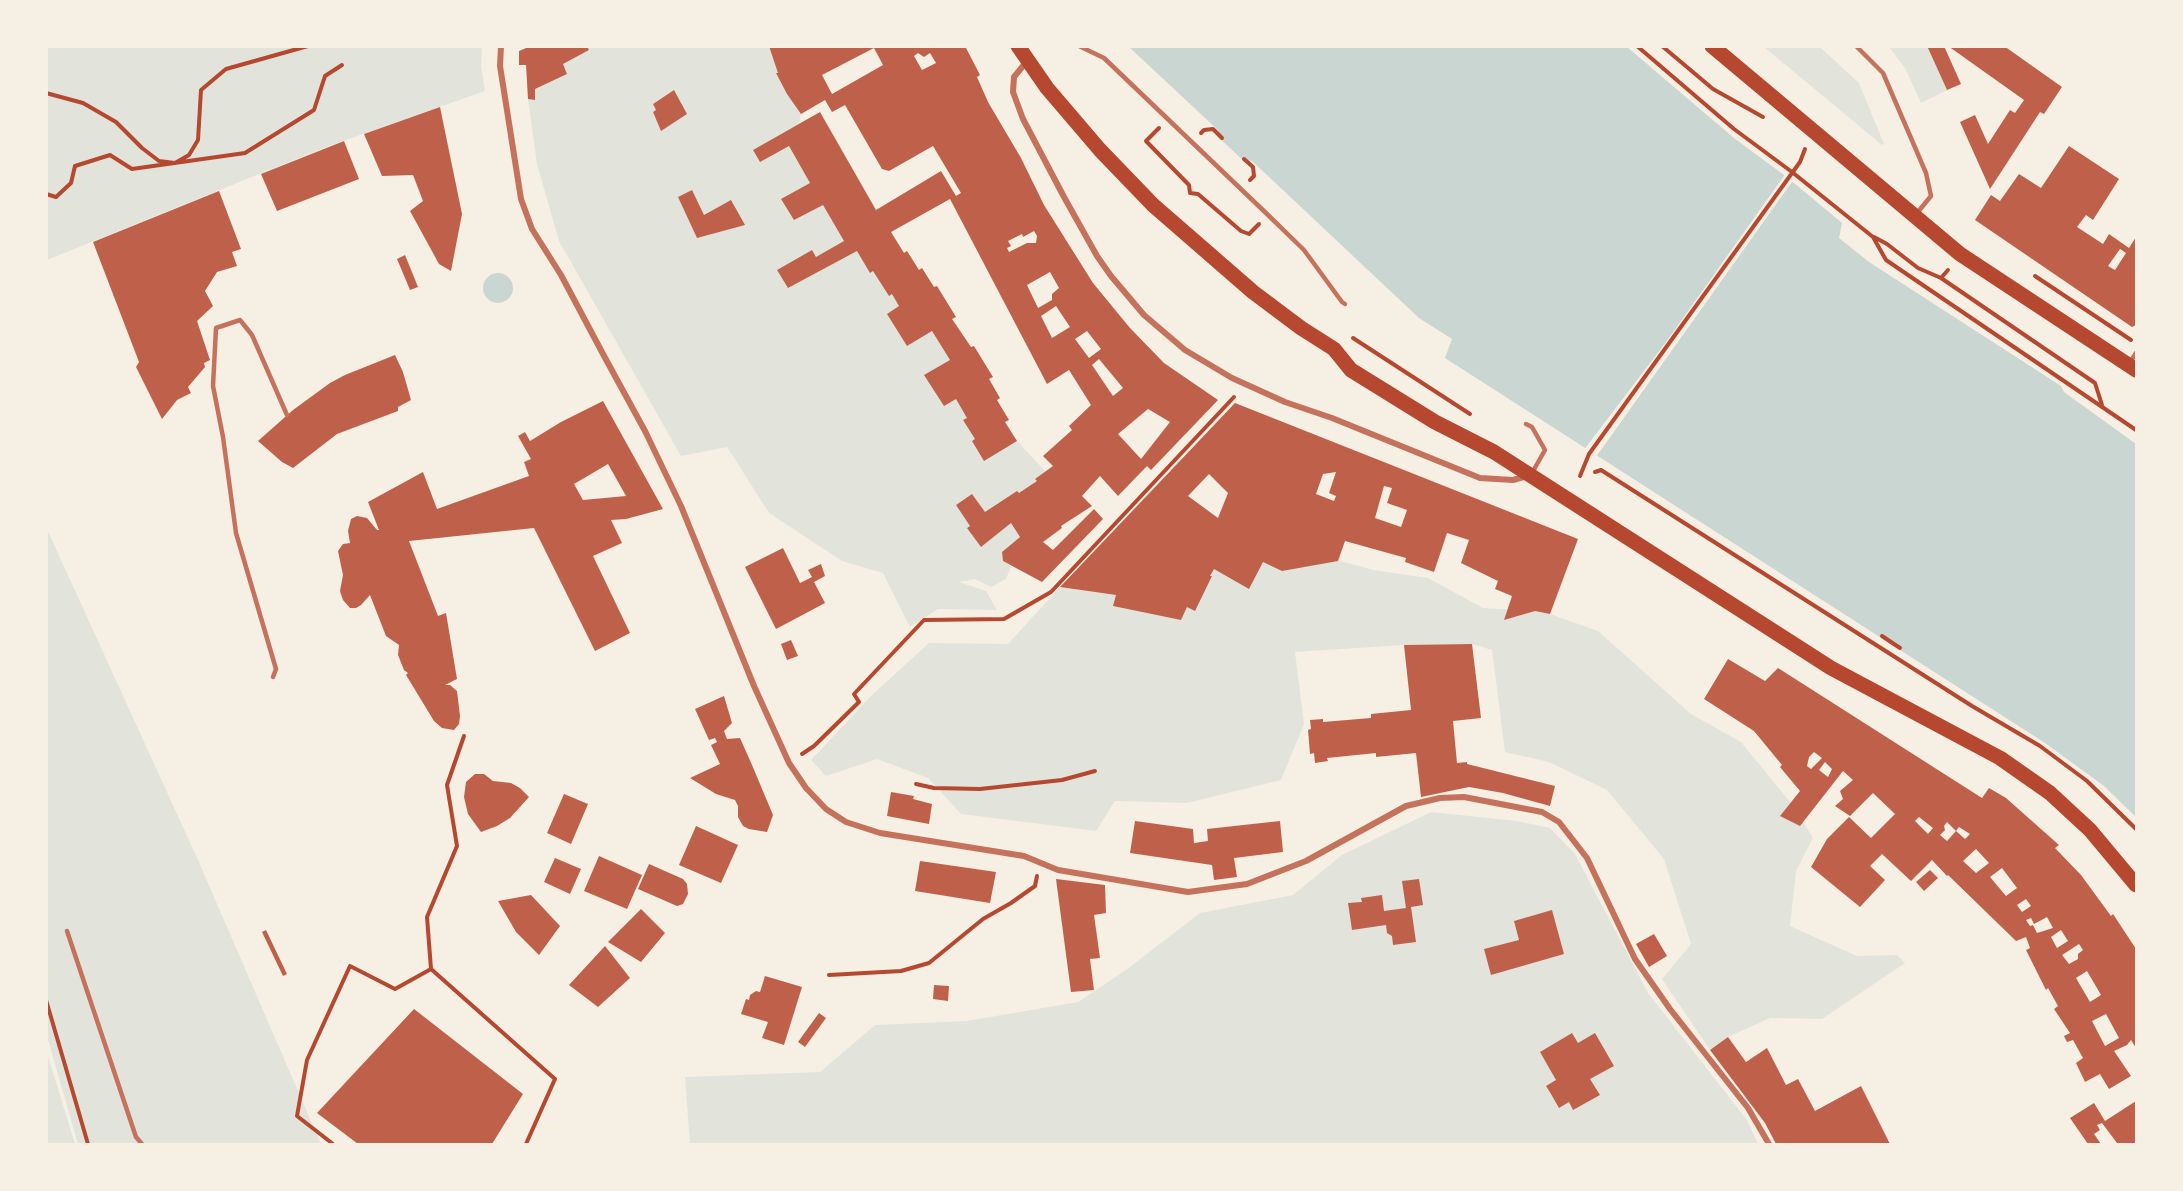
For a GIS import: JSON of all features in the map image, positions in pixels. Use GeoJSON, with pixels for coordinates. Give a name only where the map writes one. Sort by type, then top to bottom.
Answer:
{"type":"FeatureCollection","features":[{"type":"Feature","properties":{"kind":"main road"},"geometry":{"type":"LineString","coordinates":[[1018,46],[1047,88],[1100,150],[1154,205],[1253,292],[1301,328],[1334,349],[1357,375],[1435,422],[1494,452],[1831,668],[2000,758],[2058,800],[2090,831],[2136,885]]}},
{"type":"Feature","properties":{"kind":"main road"},"geometry":{"type":"LineString","coordinates":[[1712,46],[1960,254],[2134,363]]}},
{"type":"Feature","properties":{"kind":"street"},"geometry":{"type":"LineString","coordinates":[[501,46],[500,66],[520,199],[532,229],[566,285],[655,453],[681,506],[768,717],[797,777],[820,803],[846,822],[880,833],[1024,856],[1058,870],[1188,892],[1247,884],[1306,861],[1406,806],[1440,798],[1464,797],[1542,813],[1559,822],[1587,858],[1635,959],[1670,1009],[1748,1108],[1769,1144]]}},
{"type":"Feature","properties":{"kind":"street"},"geometry":{"type":"LineString","coordinates":[[1027,61],[1014,77],[1013,92],[1023,119],[1096,256],[1144,315],[1185,350],[1232,378],[1286,402],[1332,418],[1480,478],[1513,480],[1530,475]]}},
{"type":"Feature","properties":{"kind":"lane"},"geometry":{"type":"LineString","coordinates":[[1079,46],[1104,58],[1304,250],[1345,304]]}},
{"type":"Feature","properties":{"kind":"lane"},"geometry":{"type":"LineString","coordinates":[[1856,46],[1883,73],[1926,173],[1931,196],[1914,217]]}},
{"type":"Feature","properties":{"kind":"lane"},"geometry":{"type":"LineString","coordinates":[[273,677],[276,669],[236,533],[223,437],[213,386],[216,328],[240,320],[252,335],[287,415]]}},
{"type":"Feature","properties":{"kind":"lane"},"geometry":{"type":"LineString","coordinates":[[1526,424],[1532,427],[1545,450],[1530,475]]}},
{"type":"Feature","properties":{"kind":"lane"},"geometry":{"type":"LineString","coordinates":[[67,931],[136,1137],[142,1144]]}},
{"type":"Feature","properties":{"kind":"path"},"geometry":{"type":"LineString","coordinates":[[46,93],[83,103],[116,122],[159,161],[175,162],[189,155],[198,140],[201,90],[226,69],[308,46]]}},
{"type":"Feature","properties":{"kind":"path"},"geometry":{"type":"LineString","coordinates":[[1636,46],[1734,129],[1873,237],[1887,244],[1918,268],[1941,278],[2096,383],[2102,405]]}},
{"type":"Feature","properties":{"kind":"path"},"geometry":{"type":"LineString","coordinates":[[1662,46],[1713,89],[1764,118]]}},
{"type":"Feature","properties":{"kind":"path"},"geometry":{"type":"LineString","coordinates":[[46,194],[56,197],[70,183],[75,166],[110,155],[132,169],[245,153],[314,110],[325,76],[342,65]]}},
{"type":"Feature","properties":{"kind":"path"},"geometry":{"type":"LineString","coordinates":[[1213,129],[1222,138]]}},
{"type":"Feature","properties":{"kind":"path"},"geometry":{"type":"LineString","coordinates":[[1149,144],[1189,185],[1188,195],[1198,194],[1241,231]]}},
{"type":"Feature","properties":{"kind":"path"},"geometry":{"type":"LineString","coordinates":[[1580,476],[1589,454],[1800,162],[1805,148]]}},
{"type":"Feature","properties":{"kind":"path"},"geometry":{"type":"LineString","coordinates":[[1244,159],[1252,167]]}},
{"type":"Feature","properties":{"kind":"path"},"geometry":{"type":"LineString","coordinates":[[1873,237],[1886,260],[2136,430]]}},
{"type":"Feature","properties":{"kind":"path"},"geometry":{"type":"LineString","coordinates":[[1941,278],[1960,254]]}},
{"type":"Feature","properties":{"kind":"path"},"geometry":{"type":"LineString","coordinates":[[802,754],[814,746],[860,702],[854,694],[924,620],[1004,619],[1051,592],[1234,397]]}},
{"type":"Feature","properties":{"kind":"path"},"geometry":{"type":"LineString","coordinates":[[1595,472],[1601,470],[2050,753],[2087,782],[2136,829]]}},
{"type":"Feature","properties":{"kind":"path"},"geometry":{"type":"LineString","coordinates":[[1882,636],[1900,648]]}},
{"type":"Feature","properties":{"kind":"path"},"geometry":{"type":"LineString","coordinates":[[1886,651],[1891,642]]}},
{"type":"Feature","properties":{"kind":"path"},"geometry":{"type":"LineString","coordinates":[[464,736],[447,785],[457,846],[427,916],[431,969],[555,1079],[526,1144]]}},
{"type":"Feature","properties":{"kind":"path"},"geometry":{"type":"LineString","coordinates":[[916,784],[934,788],[980,789],[1062,780],[1095,771]]}},
{"type":"Feature","properties":{"kind":"path"},"geometry":{"type":"LineString","coordinates":[[830,975],[901,971],[929,963],[983,919],[1035,886],[1038,862]]}},
{"type":"Feature","properties":{"kind":"path"},"geometry":{"type":"LineString","coordinates":[[333,1144],[297,1116],[307,1060],[350,966],[395,988],[431,969]]}},
{"type":"Feature","properties":{"kind":"path"},"geometry":{"type":"LineString","coordinates":[[46,1000],[88,1144]]}},
{"type":"Feature","properties":{"kind":"shaded area"},"geometry":{"type":"Polygon","coordinates":[[[46,47],[482,47],[481,66],[485,91],[326,147],[47,260],[46,47]]]}},
{"type":"Feature","properties":{"kind":"shaded area"},"geometry":{"type":"Polygon","coordinates":[[[587,47],[776,47],[801,114],[799,124],[753,150],[759,161],[789,146],[844,241],[857,251],[932,331],[950,360],[1045,471],[1011,523],[1020,537],[1002,552],[1003,561],[1011,566],[1006,579],[991,587],[975,579],[959,582],[986,591],[997,610],[938,609],[910,627],[883,573],[842,561],[769,513],[727,447],[681,456],[559,241],[537,164],[528,99],[534,99],[535,89],[567,74],[563,64],[589,50],[587,47]],[[812,250],[777,270],[788,287],[824,269],[812,250]]]}},
{"type":"Feature","properties":{"kind":"shaded area"},"geometry":{"type":"Polygon","coordinates":[[[1129,47],[1627,47],[1734,138],[1788,178],[1842,223],[1839,238],[1869,262],[2061,386],[2064,392],[2136,444],[2136,817],[2104,786],[2045,743],[1445,358],[1452,339],[1419,318],[1251,160],[1247,164],[1216,135],[1219,131],[1129,47]]]}},
{"type":"Feature","properties":{"kind":"shaded area"},"geometry":{"type":"Polygon","coordinates":[[[1764,47],[1820,47],[1859,83],[1884,144],[1882,145],[1764,47]]]}},
{"type":"Feature","properties":{"kind":"shaded area"},"geometry":{"type":"Polygon","coordinates":[[[1889,47],[1927,47],[1947,90],[1921,103],[1905,68],[1889,47]]]}},
{"type":"Feature","properties":{"kind":"shaded area"},"geometry":{"type":"Polygon","coordinates":[[[498,273],[509,277],[513,288],[509,299],[498,303],[487,299],[483,288],[487,277],[498,273]]]}},
{"type":"Feature","properties":{"kind":"shaded area"},"geometry":{"type":"Polygon","coordinates":[[[46,527],[198,860],[321,1144],[78,1144],[47,1036],[46,527]]]}},
{"type":"Feature","properties":{"kind":"shaded area"},"geometry":{"type":"Polygon","coordinates":[[[1337,560],[1373,570],[1428,578],[1483,608],[1550,614],[1598,631],[1691,714],[1741,742],[1791,803],[1813,838],[1796,871],[1790,926],[1857,956],[1897,955],[1905,963],[1822,1019],[1770,1018],[1728,1037],[1710,1050],[1662,979],[1691,944],[1664,859],[1607,790],[1549,762],[1505,752],[1492,650],[1472,644],[1404,645],[1295,652],[1304,724],[1281,780],[1187,803],[1115,801],[1096,831],[961,814],[928,778],[877,759],[826,776],[811,760],[872,695],[929,643],[1008,644],[1060,587],[1187,606],[1214,569],[1263,562],[1337,560]]]}},
{"type":"Feature","properties":{"kind":"shaded area"},"geometry":{"type":"Polygon","coordinates":[[[1431,812],[1517,821],[1550,828],[1575,854],[1648,993],[1747,1120],[1758,1144],[690,1144],[685,1077],[820,1072],[875,1025],[967,1021],[1078,1002],[1126,970],[1200,913],[1293,895],[1342,855],[1431,812]]]}},
{"type":"Feature","properties":{"kind":"shaded area"},"geometry":{"type":"Polygon","coordinates":[[[47,1053],[75,1144],[47,1144],[47,1053]]]}},
{"type":"Feature","properties":{"kind":"pier"},"geometry":{"type":"Polygon","coordinates":[[[1786,173],[1794,179],[1596,457],[1583,451],[1666,342],[1786,173]]]}},
{"type":"Feature","properties":{"kind":"building"},"geometry":{"type":"Polygon","coordinates":[[[531,46],[587,46],[589,50],[563,64],[567,74],[535,89],[535,100],[528,99],[526,65],[519,65],[519,51],[531,46]]]}},
{"type":"Feature","properties":{"kind":"building"},"geometry":{"type":"Polygon","coordinates":[[[769,46],[965,46],[980,75],[977,77],[988,102],[1021,158],[1044,205],[1093,283],[1130,328],[1164,363],[1218,400],[1151,470],[1147,466],[1118,496],[1100,476],[1082,496],[1092,506],[1061,526],[1062,528],[1043,542],[1053,550],[1094,509],[1103,519],[1042,582],[1003,561],[1002,552],[1020,537],[1011,523],[981,547],[967,528],[970,526],[956,505],[972,494],[985,512],[1037,481],[1035,479],[1053,466],[1043,456],[1072,430],[1069,426],[1091,405],[1069,370],[1047,384],[950,199],[891,232],[904,253],[907,251],[919,270],[922,268],[934,287],[937,286],[956,317],[952,319],[971,347],[974,346],[993,377],[989,379],[1000,398],[997,400],[1009,420],[1005,422],[1017,441],[984,461],[972,441],[975,439],[963,420],[967,418],[956,399],[944,406],[924,375],[950,360],[932,331],[907,346],[887,314],[899,306],[892,294],[889,296],[873,271],[870,273],[857,251],[788,288],[777,270],[812,250],[816,257],[844,241],[823,205],[794,220],[781,199],[810,183],[789,146],[760,162],[753,150],[820,112],[876,210],[941,171],[956,196],[961,193],[933,146],[889,171],[882,169],[845,105],[832,112],[825,100],[801,114],[787,94],[776,73],[778,73],[769,46]],[[874,48],[822,75],[832,94],[883,65],[874,48]],[[918,53],[914,56],[922,70],[936,63],[930,53],[924,57],[918,53]],[[1034,231],[1023,237],[1022,234],[1008,241],[1011,246],[1007,248],[1009,252],[1027,243],[1036,243],[1037,236],[1034,231]],[[1050,272],[1027,285],[1038,308],[1052,300],[1052,294],[1059,288],[1050,272]],[[1056,306],[1041,316],[1052,338],[1070,327],[1056,306]],[[1087,331],[1075,339],[1089,358],[1101,349],[1087,331]],[[1099,359],[1092,365],[1113,396],[1123,388],[1099,359]],[[1148,409],[1118,434],[1141,459],[1170,422],[1148,409]]]}},
{"type":"Feature","properties":{"kind":"building"},"geometry":{"type":"Polygon","coordinates":[[[1927,46],[1944,46],[1961,84],[1947,90],[1927,46]]]}},
{"type":"Feature","properties":{"kind":"building"},"geometry":{"type":"Polygon","coordinates":[[[1948,46],[2004,46],[2062,87],[2044,114],[2040,112],[1990,189],[1960,122],[1975,115],[1988,144],[2010,110],[2015,113],[2024,100],[1948,46]]]}},
{"type":"Feature","properties":{"kind":"building"},"geometry":{"type":"Polygon","coordinates":[[[674,90],[687,114],[661,131],[653,112],[656,110],[653,104],[674,90]]]}},
{"type":"Feature","properties":{"kind":"building"},"geometry":{"type":"Polygon","coordinates":[[[440,107],[462,214],[451,271],[439,264],[410,211],[423,201],[413,175],[382,176],[364,134],[440,107]]]}},
{"type":"Feature","properties":{"kind":"building"},"geometry":{"type":"Polygon","coordinates":[[[344,141],[359,179],[277,211],[261,174],[344,141]]]}},
{"type":"Feature","properties":{"kind":"building"},"geometry":{"type":"Polygon","coordinates":[[[2069,146],[2119,179],[2093,220],[2086,215],[2077,227],[2103,244],[2109,234],[2129,248],[2136,237],[2136,325],[2132,327],[1975,220],[1991,195],[2000,201],[2019,174],[2041,188],[2069,146]],[[2120,249],[2108,266],[2115,270],[2126,253],[2120,249]]]}},
{"type":"Feature","properties":{"kind":"building"},"geometry":{"type":"Polygon","coordinates":[[[692,190],[704,215],[731,200],[745,225],[697,238],[678,197],[692,190]]]}},
{"type":"Feature","properties":{"kind":"building"},"geometry":{"type":"Polygon","coordinates":[[[219,191],[241,249],[232,252],[237,266],[217,272],[205,291],[213,306],[197,321],[210,360],[204,363],[205,367],[188,387],[191,393],[177,400],[162,419],[136,367],[139,362],[93,242],[219,191]]]}},
{"type":"Feature","properties":{"kind":"building"},"geometry":{"type":"Polygon","coordinates":[[[405,255],[418,287],[410,290],[397,259],[405,255]]]}},
{"type":"Feature","properties":{"kind":"building"},"geometry":{"type":"Polygon","coordinates":[[[395,355],[403,372],[411,400],[398,407],[398,411],[337,434],[293,468],[282,462],[258,441],[293,410],[330,383],[395,355]]]}},
{"type":"Feature","properties":{"kind":"building"},"geometry":{"type":"Polygon","coordinates":[[[603,401],[663,509],[626,519],[611,520],[622,543],[593,556],[630,633],[595,651],[534,528],[409,541],[438,616],[446,613],[457,679],[445,685],[450,685],[457,691],[460,716],[459,724],[454,730],[442,728],[434,721],[406,675],[408,673],[404,670],[398,655],[399,645],[386,636],[370,595],[356,608],[350,608],[343,600],[340,591],[343,575],[338,551],[343,544],[350,543],[348,531],[351,519],[357,516],[367,518],[379,530],[368,502],[423,472],[437,509],[529,476],[524,462],[531,459],[518,436],[525,432],[530,441],[603,401]],[[608,464],[574,484],[583,500],[626,496],[608,464]]]}},
{"type":"Feature","properties":{"kind":"building"},"geometry":{"type":"Polygon","coordinates":[[[1235,403],[1578,539],[1550,614],[1535,611],[1504,620],[1512,596],[1495,589],[1498,581],[1461,563],[1469,540],[1447,533],[1434,572],[1405,562],[1406,558],[1345,541],[1338,561],[1282,571],[1263,562],[1249,589],[1214,569],[1195,611],[1187,607],[1181,620],[1113,606],[1116,595],[1060,587],[1235,403]],[[1336,472],[1323,474],[1316,494],[1334,501],[1336,496],[1329,493],[1336,472]],[[1209,474],[1188,496],[1218,518],[1228,493],[1209,474]],[[1384,486],[1375,518],[1401,527],[1407,510],[1387,503],[1392,488],[1384,486]]]}},
{"type":"Feature","properties":{"kind":"building"},"geometry":{"type":"Polygon","coordinates":[[[783,548],[800,583],[812,577],[808,570],[821,564],[825,576],[814,582],[825,603],[776,629],[745,567],[783,548]]]}},
{"type":"Feature","properties":{"kind":"building"},"geometry":{"type":"Polygon","coordinates":[[[791,640],[798,656],[787,660],[781,644],[791,640]]]}},
{"type":"Feature","properties":{"kind":"building"},"geometry":{"type":"Polygon","coordinates":[[[1472,644],[1481,718],[1453,721],[1457,763],[1467,762],[1467,764],[1555,786],[1550,806],[1503,793],[1469,787],[1421,797],[1416,753],[1376,757],[1376,753],[1327,758],[1328,761],[1315,763],[1314,753],[1310,754],[1308,730],[1311,729],[1310,720],[1323,719],[1323,722],[1371,718],[1371,714],[1411,710],[1404,645],[1472,644]]]}},
{"type":"Feature","properties":{"kind":"building"},"geometry":{"type":"Polygon","coordinates":[[[1728,659],[1765,681],[1778,668],[1982,798],[1989,788],[2006,798],[2059,845],[2055,848],[2081,875],[2111,916],[2113,914],[2136,949],[2136,1048],[2131,1040],[2127,1045],[2114,1051],[2131,1076],[2109,1089],[2100,1074],[2085,1082],[2076,1063],[2083,1058],[2073,1040],[2067,1042],[2064,1036],[2070,1033],[2054,1009],[2058,1006],[2048,988],[2046,990],[2026,950],[2030,948],[2026,937],[2016,941],[1932,860],[1911,881],[1882,854],[1870,866],[1885,880],[1860,907],[1811,867],[1827,839],[1849,817],[1871,838],[1895,814],[1873,793],[1850,816],[1835,806],[1843,799],[1840,791],[1853,780],[1843,771],[1800,826],[1780,816],[1800,791],[1754,731],[1704,699],[1728,659]],[[1814,752],[1809,757],[1807,766],[1811,769],[1822,758],[1814,752]],[[1825,762],[1819,770],[1828,777],[1832,769],[1825,762]],[[1919,817],[1915,821],[1928,834],[1933,828],[1919,817]],[[1947,822],[1944,826],[1945,830],[1940,835],[1947,841],[1956,831],[1947,822]],[[1959,827],[1956,831],[1965,839],[1970,834],[1959,827]],[[1976,849],[1963,861],[1976,873],[1989,863],[1976,849]],[[2002,868],[1990,877],[2006,896],[2017,888],[2002,868]],[[2026,899],[2017,905],[2022,912],[2031,906],[2026,899]],[[2047,917],[2034,924],[2031,918],[2026,920],[2030,926],[2033,925],[2037,933],[2053,928],[2047,917]],[[2061,930],[2051,937],[2057,948],[2068,941],[2061,930]],[[2079,944],[2062,955],[2069,964],[2078,959],[2078,954],[2083,950],[2079,944]],[[2087,971],[2076,978],[2090,1002],[2101,995],[2087,971]],[[2106,1014],[2092,1021],[2105,1046],[2119,1038],[2106,1014]]]}},
{"type":"Feature","properties":{"kind":"building"},"geometry":{"type":"Polygon","coordinates":[[[724,696],[732,723],[724,731],[727,739],[740,738],[773,815],[767,832],[743,826],[738,817],[738,806],[735,800],[716,794],[690,778],[720,764],[711,745],[717,742],[715,738],[709,740],[695,709],[724,696]]]}},
{"type":"Feature","properties":{"kind":"building"},"geometry":{"type":"Polygon","coordinates":[[[475,774],[484,774],[493,781],[511,783],[529,797],[510,818],[481,832],[468,814],[464,797],[466,782],[475,774]]]}},
{"type":"Feature","properties":{"kind":"building"},"geometry":{"type":"Polygon","coordinates":[[[891,792],[914,796],[913,799],[932,804],[929,824],[887,816],[891,792]]]}},
{"type":"Feature","properties":{"kind":"building"},"geometry":{"type":"Polygon","coordinates":[[[564,794],[588,804],[571,844],[547,833],[564,794]]]}},
{"type":"Feature","properties":{"kind":"building"},"geometry":{"type":"Polygon","coordinates":[[[1135,821],[1193,829],[1194,843],[1208,841],[1207,829],[1280,821],[1283,852],[1234,858],[1237,877],[1214,880],[1212,865],[1130,853],[1135,821]]]}},
{"type":"Feature","properties":{"kind":"building"},"geometry":{"type":"Polygon","coordinates":[[[696,826],[738,845],[721,883],[679,865],[696,826]]]}},
{"type":"Feature","properties":{"kind":"building"},"geometry":{"type":"Polygon","coordinates":[[[599,856],[642,875],[627,909],[584,891],[599,856]]]}},
{"type":"Feature","properties":{"kind":"building"},"geometry":{"type":"Polygon","coordinates":[[[555,858],[581,869],[570,894],[544,882],[555,858]]]}},
{"type":"Feature","properties":{"kind":"building"},"geometry":{"type":"Polygon","coordinates":[[[920,861],[996,872],[990,903],[915,891],[920,861]]]}},
{"type":"Feature","properties":{"kind":"building"},"geometry":{"type":"Polygon","coordinates":[[[649,864],[683,879],[687,884],[688,894],[683,904],[677,906],[638,889],[649,864]]]}},
{"type":"Feature","properties":{"kind":"building"},"geometry":{"type":"Polygon","coordinates":[[[1930,870],[1938,878],[1924,891],[1916,882],[1930,870]]]}},
{"type":"Feature","properties":{"kind":"building"},"geometry":{"type":"Polygon","coordinates":[[[1056,879],[1105,885],[1106,913],[1094,915],[1100,958],[1090,959],[1094,990],[1071,992],[1056,879]]]}},
{"type":"Feature","properties":{"kind":"building"},"geometry":{"type":"Polygon","coordinates":[[[1419,879],[1423,905],[1411,907],[1416,942],[1393,945],[1392,936],[1387,933],[1386,925],[1352,930],[1348,903],[1362,902],[1361,898],[1382,895],[1384,911],[1406,908],[1402,881],[1419,879]]]}},
{"type":"Feature","properties":{"kind":"building"},"geometry":{"type":"Polygon","coordinates":[[[531,895],[560,926],[539,955],[516,932],[498,901],[531,895]]]}},
{"type":"Feature","properties":{"kind":"building"},"geometry":{"type":"Polygon","coordinates":[[[641,909],[665,933],[641,962],[608,942],[641,909]]]}},
{"type":"Feature","properties":{"kind":"building"},"geometry":{"type":"Polygon","coordinates":[[[1552,910],[1564,954],[1491,975],[1484,949],[1519,940],[1514,921],[1552,910]]]}},
{"type":"Feature","properties":{"kind":"building"},"geometry":{"type":"Polygon","coordinates":[[[266,930],[287,974],[283,976],[262,932],[266,930]]]}},
{"type":"Feature","properties":{"kind":"building"},"geometry":{"type":"Polygon","coordinates":[[[1654,934],[1667,956],[1649,967],[1636,944],[1654,934]]]}},
{"type":"Feature","properties":{"kind":"building"},"geometry":{"type":"Polygon","coordinates":[[[605,946],[630,978],[598,1007],[569,985],[605,946]]]}},
{"type":"Feature","properties":{"kind":"building"},"geometry":{"type":"Polygon","coordinates":[[[765,976],[802,987],[784,1045],[762,1038],[768,1022],[741,1014],[746,999],[749,1000],[750,995],[756,991],[760,992],[765,976]]]}},
{"type":"Feature","properties":{"kind":"building"},"geometry":{"type":"Polygon","coordinates":[[[934,985],[949,986],[948,1001],[933,999],[934,985]]]}},
{"type":"Feature","properties":{"kind":"building"},"geometry":{"type":"Polygon","coordinates":[[[414,1009],[523,1094],[492,1144],[358,1144],[317,1113],[414,1009]]]}},
{"type":"Feature","properties":{"kind":"building"},"geometry":{"type":"Polygon","coordinates":[[[819,1013],[826,1018],[805,1047],[798,1042],[819,1013]]]}},
{"type":"Feature","properties":{"kind":"building"},"geometry":{"type":"Polygon","coordinates":[[[1572,1033],[1578,1043],[1595,1033],[1614,1066],[1590,1079],[1600,1095],[1573,1110],[1569,1102],[1559,1108],[1546,1086],[1556,1080],[1540,1052],[1572,1033]]]}},
{"type":"Feature","properties":{"kind":"building"},"geometry":{"type":"Polygon","coordinates":[[[1728,1037],[1746,1062],[1767,1048],[1786,1085],[1798,1079],[1815,1111],[1861,1086],[1890,1144],[1776,1144],[1765,1123],[1710,1050],[1728,1037]]]}},
{"type":"Feature","properties":{"kind":"building"},"geometry":{"type":"Polygon","coordinates":[[[2136,1101],[2136,1144],[2114,1144],[2117,1143],[2102,1123],[2097,1125],[2100,1130],[2094,1134],[2101,1144],[2088,1144],[2070,1118],[2094,1103],[2105,1121],[2136,1101]]]}}]}
